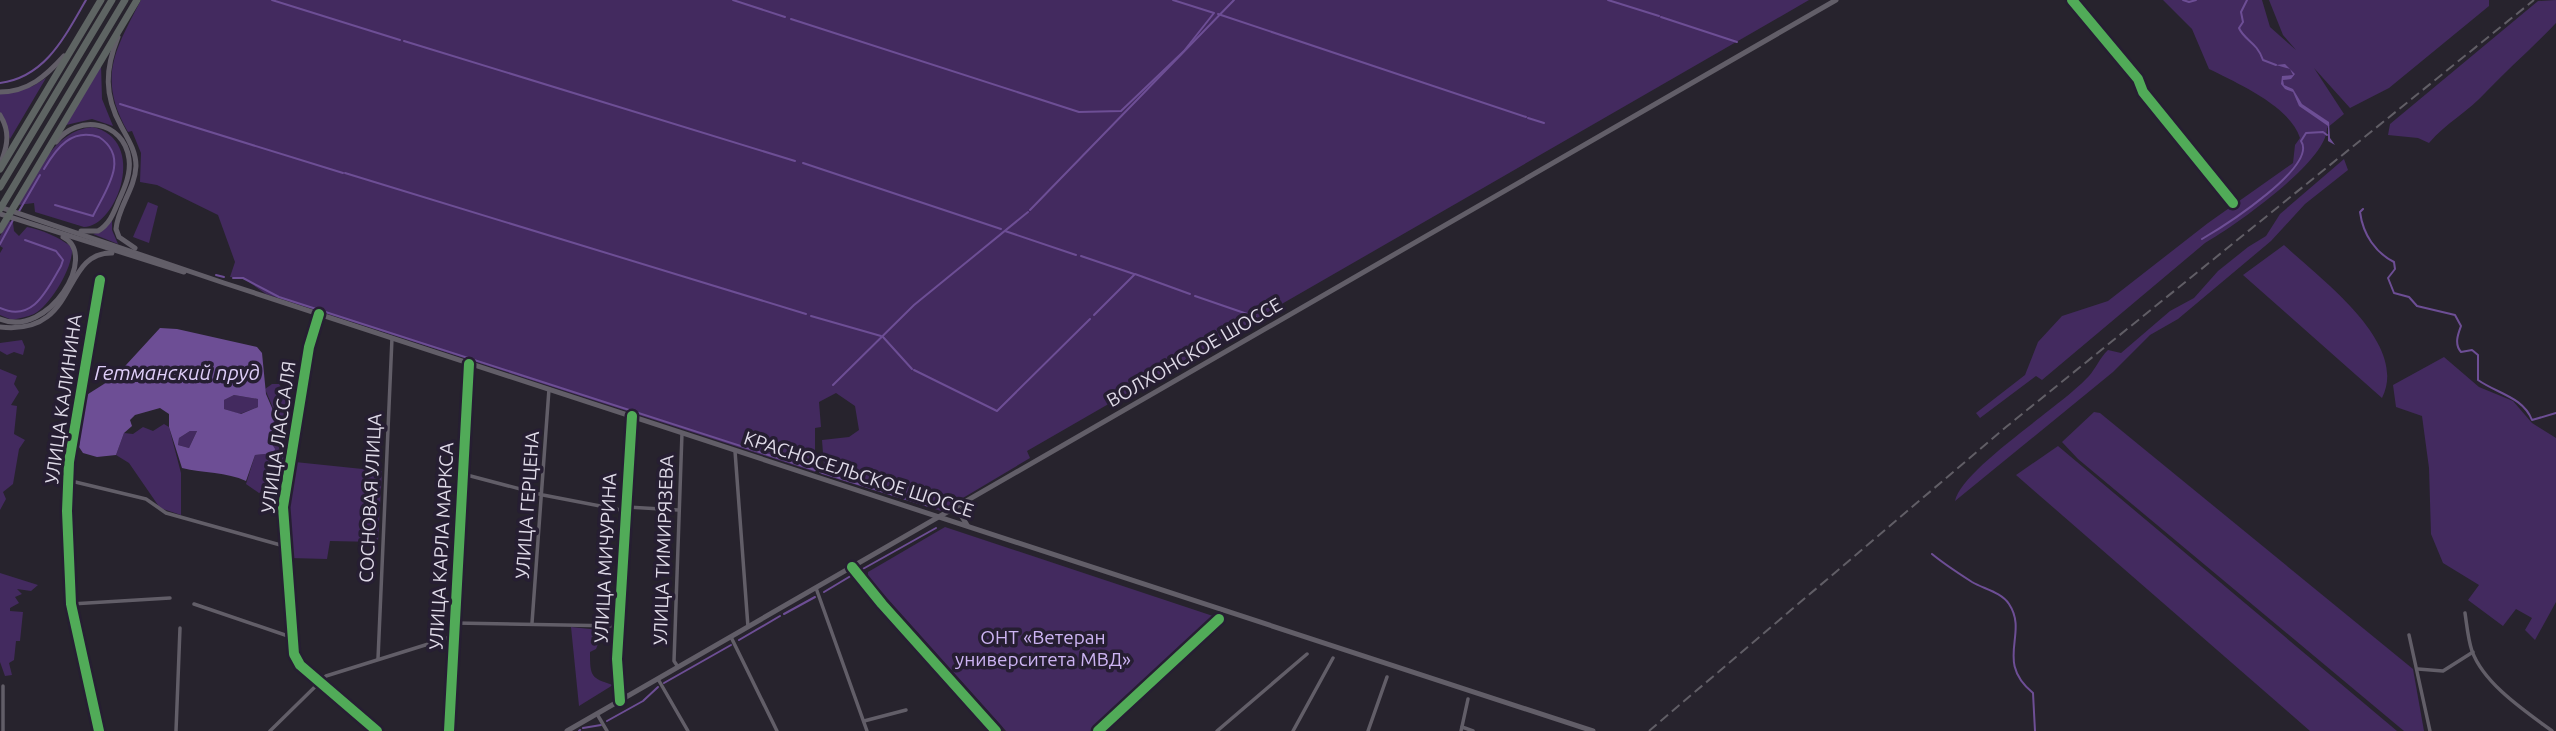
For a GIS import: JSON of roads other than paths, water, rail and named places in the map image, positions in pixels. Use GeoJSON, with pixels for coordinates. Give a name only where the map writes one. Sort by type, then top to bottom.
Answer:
{"type":"FeatureCollection","features":[{"type":"Feature","properties":{"kind":"highway"},"geometry":{"type":"LineString","coordinates":[[0,167],[101,0]]}},
{"type":"Feature","properties":{"kind":"highway"},"geometry":{"type":"LineString","coordinates":[[0,187],[112,0]]}},
{"type":"Feature","properties":{"kind":"highway"},"geometry":{"type":"LineString","coordinates":[[0,210],[125,0]]}},
{"type":"Feature","properties":{"kind":"highway"},"geometry":{"type":"LineString","coordinates":[[0,230],[137,0]]}},
{"type":"Feature","properties":{"kind":"main road","name":"ВОЛХОНСКОЕ ШОССЕ"},"geometry":{"type":"LineString","coordinates":[[569,731],[1836,0]]}},
{"type":"Feature","properties":{"kind":"main road"},"geometry":{"type":"LineString","coordinates":[[123,24],[111,54],[106,83],[114,113],[132,145],[136,166],[116,229],[124,243],[164,261]]}},
{"type":"Feature","properties":{"kind":"main road"},"geometry":{"type":"LineString","coordinates":[[0,92],[21,90],[34,84],[50,72],[75,43]]}},
{"type":"Feature","properties":{"kind":"main road"},"geometry":{"type":"LineString","coordinates":[[0,115],[7,130],[0,167]]}},
{"type":"Feature","properties":{"kind":"main road"},"geometry":{"type":"LineString","coordinates":[[40,165],[60,138],[81,125],[106,127],[119,136],[127,151],[130,160],[126,183],[104,228],[90,232],[61,227]]}},
{"type":"Feature","properties":{"kind":"main road","name":"КРАСНОСЕЛЬСКОЕ ШОССЕ"},"geometry":{"type":"LineString","coordinates":[[0,210],[61,227],[469,364],[1593,731]]}},
{"type":"Feature","properties":{"kind":"main road","name":"КРАСНОСЕЛЬСКОЕ ШОССЕ"},"geometry":{"type":"LineString","coordinates":[[32,221],[41,227],[124,254],[214,279]]}},
{"type":"Feature","properties":{"kind":"main road"},"geometry":{"type":"LineString","coordinates":[[0,318],[18,323],[40,317],[51,307],[76,267],[78,258],[73,244],[41,227]]}},
{"type":"Feature","properties":{"kind":"main road"},"geometry":{"type":"LineString","coordinates":[[0,327],[25,328],[43,322],[55,311],[92,257],[108,252],[124,254]]}},
{"type":"Feature","properties":{"kind":"main road"},"geometry":{"type":"LineString","coordinates":[[965,503],[961,515],[968,526]]}},
{"type":"Feature","properties":{"kind":"street"},"geometry":{"type":"LineString","coordinates":[[2072,0],[2133,72],[2143,92],[2233,203]]}},
{"type":"Feature","properties":{"kind":"street","name":"УЛИЦА КАЛИНИНА"},"geometry":{"type":"LineString","coordinates":[[99,731],[71,604],[67,480],[100,280]]}},
{"type":"Feature","properties":{"kind":"street","name":"УЛИЦА ЛАССАЛЯ"},"geometry":{"type":"LineString","coordinates":[[319,314],[309,347],[285,492],[284,546],[292,637],[296,660],[377,731]]}},
{"type":"Feature","properties":{"kind":"street","name":"СОСНОВАЯ УЛИЦА"},"geometry":{"type":"LineString","coordinates":[[378,659],[392,338]]}},
{"type":"Feature","properties":{"kind":"street","name":"УЛИЦА КАРЛА МАРКСА"},"geometry":{"type":"LineString","coordinates":[[449,731],[469,364]]}},
{"type":"Feature","properties":{"kind":"street","name":"УЛИЦА ГЕРЦЕНА"},"geometry":{"type":"LineString","coordinates":[[532,623],[549,389]]}},
{"type":"Feature","properties":{"kind":"street","name":"УЛИЦА МИЧУРИНА"},"geometry":{"type":"LineString","coordinates":[[620,701],[617,693],[619,625],[632,416]]}},
{"type":"Feature","properties":{"kind":"street","name":"УЛИЦА ТИМИРЯЗЕВА"},"geometry":{"type":"LineString","coordinates":[[678,667],[674,647],[681,433]]}},
{"type":"Feature","properties":{"kind":"street"},"geometry":{"type":"LineString","coordinates":[[735,451],[748,627]]}},
{"type":"Feature","properties":{"kind":"street"},"geometry":{"type":"LineString","coordinates":[[463,474],[542,495],[626,509],[678,510]]}},
{"type":"Feature","properties":{"kind":"street"},"geometry":{"type":"LineString","coordinates":[[67,480],[146,499],[166,513],[284,546]]}},
{"type":"Feature","properties":{"kind":"street"},"geometry":{"type":"LineString","coordinates":[[852,567],[996,731]]}},
{"type":"Feature","properties":{"kind":"street"},"geometry":{"type":"LineString","coordinates":[[816,588],[867,731]]}},
{"type":"Feature","properties":{"kind":"street"},"geometry":{"type":"LineString","coordinates":[[71,604],[170,598]]}},
{"type":"Feature","properties":{"kind":"street"},"geometry":{"type":"LineString","coordinates":[[194,604],[292,637]]}},
{"type":"Feature","properties":{"kind":"street"},"geometry":{"type":"LineString","coordinates":[[2465,613],[2473,652],[2490,679],[2552,731]]}},
{"type":"Feature","properties":{"kind":"street"},"geometry":{"type":"LineString","coordinates":[[1098,731],[1219,619]]}},
{"type":"Feature","properties":{"kind":"street"},"geometry":{"type":"LineString","coordinates":[[455,623],[619,625]]}},
{"type":"Feature","properties":{"kind":"street"},"geometry":{"type":"LineString","coordinates":[[176,731],[180,628]]}},
{"type":"Feature","properties":{"kind":"street"},"geometry":{"type":"LineString","coordinates":[[2409,635],[2430,731]]}},
{"type":"Feature","properties":{"kind":"street"},"geometry":{"type":"LineString","coordinates":[[270,731],[319,681],[378,659],[454,636]]}},
{"type":"Feature","properties":{"kind":"street"},"geometry":{"type":"LineString","coordinates":[[731,637],[777,731]]}},
{"type":"Feature","properties":{"kind":"street"},"geometry":{"type":"LineString","coordinates":[[2418,669],[2443,671],[2473,652]]}},
{"type":"Feature","properties":{"kind":"street"},"geometry":{"type":"LineString","coordinates":[[1217,731],[1307,654]]}},
{"type":"Feature","properties":{"kind":"street"},"geometry":{"type":"LineString","coordinates":[[1293,731],[1333,658]]}},
{"type":"Feature","properties":{"kind":"street"},"geometry":{"type":"LineString","coordinates":[[1368,731],[1387,677]]}},
{"type":"Feature","properties":{"kind":"street"},"geometry":{"type":"LineString","coordinates":[[657,679],[688,731]]}},
{"type":"Feature","properties":{"kind":"street"},"geometry":{"type":"LineString","coordinates":[[3,686],[3,731]]}},
{"type":"Feature","properties":{"kind":"street"},"geometry":{"type":"LineString","coordinates":[[1468,699],[1462,729],[1473,731]]}},
{"type":"Feature","properties":{"kind":"street"},"geometry":{"type":"LineString","coordinates":[[864,721],[906,710]]}},
{"type":"Feature","properties":{"kind":"street"},"geometry":{"type":"LineString","coordinates":[[597,714],[607,731]]}},
{"type":"Feature","properties":{"kind":"water"},"geometry":{"type":"Polygon","coordinates":[[[2290,69],[2295,74],[2291,79],[2283,80],[2284,85],[2293,89],[2302,104],[2329,122],[2330,138],[2335,145],[2328,141],[2328,126],[2299,106],[2293,92],[2281,84],[2282,76],[2293,75],[2290,69]]]}},
{"type":"Feature","properties":{"kind":"water","name":"Гетманский пруд"},"geometry":{"type":"Polygon","coordinates":[[[160,328],[177,329],[257,347],[262,353],[266,394],[275,415],[270,441],[275,449],[274,453],[255,455],[246,481],[223,474],[182,468],[169,427],[169,414],[160,408],[135,415],[130,420],[132,426],[124,433],[116,455],[97,457],[83,453],[79,447],[85,396],[115,377],[160,328]],[[234,395],[224,400],[224,409],[241,414],[258,407],[258,399],[234,395]],[[190,431],[179,438],[178,445],[189,448],[197,431],[190,431]]]}},
{"type":"Feature","properties":{"kind":"waterway"},"geometry":{"type":"LineString","coordinates":[[0,83],[30,73],[42,64],[62,41],[86,0]]}},
{"type":"Feature","properties":{"kind":"waterway"},"geometry":{"type":"LineString","coordinates":[[272,0],[400,40]]}},
{"type":"Feature","properties":{"kind":"waterway"},"geometry":{"type":"LineString","coordinates":[[733,0],[785,17]]}},
{"type":"Feature","properties":{"kind":"waterway"},"geometry":{"type":"LineString","coordinates":[[791,19],[1079,112],[1121,111],[1184,51],[1214,13],[1173,0]]}},
{"type":"Feature","properties":{"kind":"waterway"},"geometry":{"type":"LineString","coordinates":[[1030,210],[1234,0]]}},
{"type":"Feature","properties":{"kind":"waterway"},"geometry":{"type":"LineString","coordinates":[[1608,0],[1659,16]]}},
{"type":"Feature","properties":{"kind":"waterway"},"geometry":{"type":"LineString","coordinates":[[2183,0],[2196,0]]}},
{"type":"Feature","properties":{"kind":"waterway"},"geometry":{"type":"LineString","coordinates":[[2247,0],[2241,12],[2243,22],[2239,28],[2263,60],[2276,65]]}},
{"type":"Feature","properties":{"kind":"waterway"},"geometry":{"type":"LineString","coordinates":[[1218,14],[1526,117]]}},
{"type":"Feature","properties":{"kind":"waterway"},"geometry":{"type":"LineString","coordinates":[[1661,17],[1737,42]]}},
{"type":"Feature","properties":{"kind":"waterway"},"geometry":{"type":"LineString","coordinates":[[404,41],[795,161]]}},
{"type":"Feature","properties":{"kind":"waterway"},"geometry":{"type":"LineString","coordinates":[[120,104],[343,173]]}},
{"type":"Feature","properties":{"kind":"waterway"},"geometry":{"type":"LineString","coordinates":[[1528,118],[1544,123]]}},
{"type":"Feature","properties":{"kind":"waterway"},"geometry":{"type":"LineString","coordinates":[[2202,239],[2267,194],[2283,179],[2296,165],[2303,152],[2301,141],[2306,133],[2323,132],[2327,135]]}},
{"type":"Feature","properties":{"kind":"waterway"},"geometry":{"type":"LineString","coordinates":[[44,169],[66,141],[81,135],[99,137],[108,145],[113,155],[113,175],[93,216],[55,205]]}},
{"type":"Feature","properties":{"kind":"waterway"},"geometry":{"type":"LineString","coordinates":[[803,163],[1001,229]]}},
{"type":"Feature","properties":{"kind":"waterway"},"geometry":{"type":"LineString","coordinates":[[345,173],[806,314]]}},
{"type":"Feature","properties":{"kind":"waterway"},"geometry":{"type":"LineString","coordinates":[[18,213],[40,175]]}},
{"type":"Feature","properties":{"kind":"waterway"},"geometry":{"type":"LineString","coordinates":[[2363,209],[2360,212],[2367,236],[2376,248],[2394,262],[2395,269],[2388,278],[2394,293],[2409,297],[2417,306],[2455,315],[2461,326],[2457,339],[2459,349],[2461,352],[2472,350],[2478,355],[2478,380],[2523,406],[2532,420],[2556,413]]}},
{"type":"Feature","properties":{"kind":"waterway"},"geometry":{"type":"LineString","coordinates":[[833,385],[914,305],[1028,212]]}},
{"type":"Feature","properties":{"kind":"waterway"},"geometry":{"type":"LineString","coordinates":[[0,244],[13,220]]}},
{"type":"Feature","properties":{"kind":"waterway"},"geometry":{"type":"LineString","coordinates":[[1005,231],[1076,255]]}},
{"type":"Feature","properties":{"kind":"waterway"},"geometry":{"type":"LineString","coordinates":[[0,308],[12,311],[30,308],[44,294],[61,266],[63,260],[56,251],[25,240]]}},
{"type":"Feature","properties":{"kind":"waterway"},"geometry":{"type":"LineString","coordinates":[[1081,256],[1134,274]]}},
{"type":"Feature","properties":{"kind":"waterway"},"geometry":{"type":"LineString","coordinates":[[1094,315],[1135,274],[1190,294]]}},
{"type":"Feature","properties":{"kind":"waterway"},"geometry":{"type":"LineString","coordinates":[[216,275],[224,277]]}},
{"type":"Feature","properties":{"kind":"waterway"},"geometry":{"type":"LineString","coordinates":[[233,278],[243,278],[279,297],[815,470]]}},
{"type":"Feature","properties":{"kind":"waterway"},"geometry":{"type":"LineString","coordinates":[[1195,296],[1256,317]]}},
{"type":"Feature","properties":{"kind":"waterway"},"geometry":{"type":"LineString","coordinates":[[811,316],[881,336]]}},
{"type":"Feature","properties":{"kind":"waterway"},"geometry":{"type":"LineString","coordinates":[[914,370],[997,411],[1090,319]]}},
{"type":"Feature","properties":{"kind":"waterway"},"geometry":{"type":"LineString","coordinates":[[883,337],[912,369]]}},
{"type":"Feature","properties":{"kind":"waterway"},"geometry":{"type":"LineString","coordinates":[[820,472],[929,506]]}},
{"type":"Feature","properties":{"kind":"waterway"},"geometry":{"type":"LineString","coordinates":[[861,570],[936,528]]}},
{"type":"Feature","properties":{"kind":"waterway"},"geometry":{"type":"LineString","coordinates":[[1932,554],[1972,582],[2002,596],[2009,604],[2016,626],[2016,670],[2033,693],[2035,731]]}},
{"type":"Feature","properties":{"kind":"waterway"},"geometry":{"type":"LineString","coordinates":[[824,592],[854,574]]}},
{"type":"Feature","properties":{"kind":"waterway"},"geometry":{"type":"LineString","coordinates":[[784,614],[815,597]]}},
{"type":"Feature","properties":{"kind":"waterway"},"geometry":{"type":"LineString","coordinates":[[739,640],[780,616]]}},
{"type":"Feature","properties":{"kind":"waterway"},"geometry":{"type":"LineString","coordinates":[[664,683],[731,645]]}},
{"type":"Feature","properties":{"kind":"waterway"},"geometry":{"type":"LineString","coordinates":[[607,721],[643,701],[658,687]]}},
{"type":"Feature","properties":{"kind":"waterway"},"geometry":{"type":"LineString","coordinates":[[583,728],[601,725]]}},
{"type":"Feature","properties":{"kind":"railway"},"geometry":{"type":"LineString","coordinates":[[1649,731],[2006,427],[2534,0]]}},
{"type":"Feature","properties":{"kind":"park label","name":"ОНТ «Ветеран университета МВД»"},"geometry":{"type":"Point","coordinates":[1043,648]}}]}
